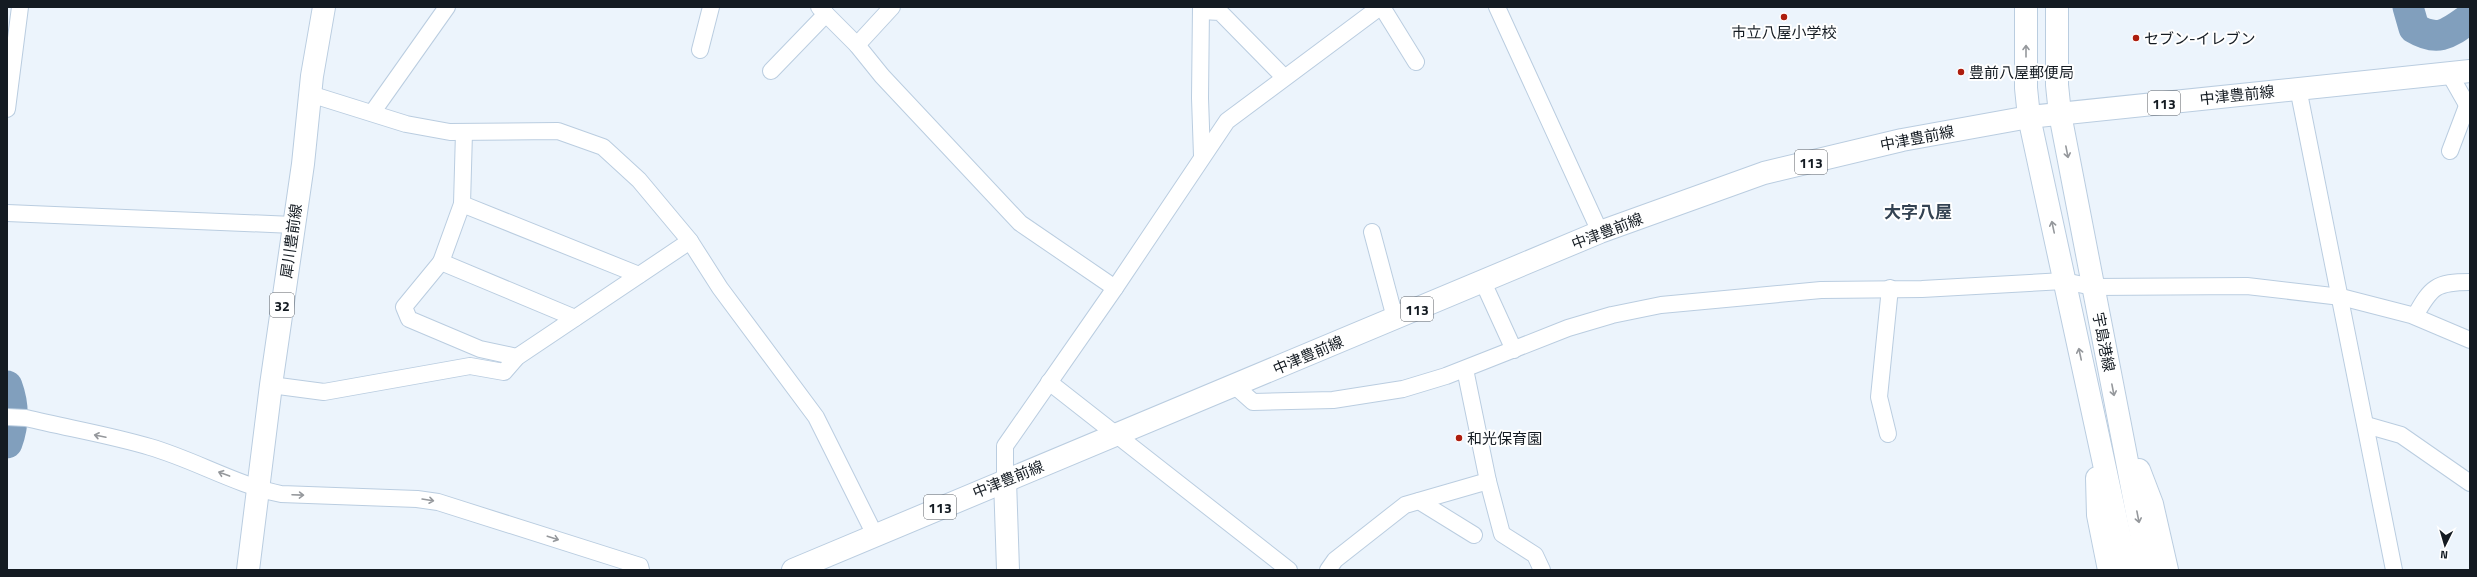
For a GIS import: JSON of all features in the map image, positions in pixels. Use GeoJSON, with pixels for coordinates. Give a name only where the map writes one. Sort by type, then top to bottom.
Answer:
{"type":"FeatureCollection","features":[{"type":"Feature","properties":{"kind":"main road","name":"犀川豊前線"},"geometry":{"type":"LineString","coordinates":[[248,570],[260,490],[271,385],[303,164],[310,94],[324,7]]}},
{"type":"Feature","properties":{"kind":"main road","name":"宇島港線"},"geometry":{"type":"LineString","coordinates":[[2026,7],[2026,88],[2029,117],[2127,570]]}},
{"type":"Feature","properties":{"kind":"main road","name":"宇島港線"},"geometry":{"type":"LineString","coordinates":[[2057,7],[2057,85],[2060,114],[2148,570]]}},
{"type":"Feature","properties":{"kind":"main road","name":"中津豊前線"},"geometry":{"type":"LineString","coordinates":[[793,570],[1600,232],[1764,173],[1902,140],[2029,117],[2460,72]]}},
{"type":"Feature","properties":{"kind":"main road"},"geometry":{"type":"LineString","coordinates":[[2118,416],[2152,504],[2167,570]]}},
{"type":"Feature","properties":{"kind":"main road"},"geometry":{"type":"LineString","coordinates":[[2094,418],[2098,515],[2109,570]]}},
{"type":"Feature","properties":{"kind":"main road"},"geometry":{"type":"LineString","coordinates":[[1005,480],[1008,570]]}},
{"type":"Feature","properties":{"kind":"street"},"geometry":{"type":"LineString","coordinates":[[7,109],[20,7]]}},
{"type":"Feature","properties":{"kind":"street"},"geometry":{"type":"LineString","coordinates":[[372,113],[448,7]]}},
{"type":"Feature","properties":{"kind":"street"},"geometry":{"type":"LineString","coordinates":[[700,50],[711,7]]}},
{"type":"Feature","properties":{"kind":"street"},"geometry":{"type":"LineString","coordinates":[[857,45],[892,7]]}},
{"type":"Feature","properties":{"kind":"street"},"geometry":{"type":"LineString","coordinates":[[1005,480],[1005,446],[1115,288],[1202,156],[1227,121],[1284,77],[1381,7],[1416,62]]}},
{"type":"Feature","properties":{"kind":"street"},"geometry":{"type":"LineString","coordinates":[[1497,7],[1600,232]]}},
{"type":"Feature","properties":{"kind":"street"},"geometry":{"type":"LineString","coordinates":[[1202,156],[1200,98],[1201,9],[1220,12],[1284,77]]}},
{"type":"Feature","properties":{"kind":"street"},"geometry":{"type":"LineString","coordinates":[[771,71],[822,10],[857,45],[882,76],[1020,223],[1115,288]]}},
{"type":"Feature","properties":{"kind":"street"},"geometry":{"type":"LineString","coordinates":[[2450,151],[2469,108],[2460,72]]}},
{"type":"Feature","properties":{"kind":"street"},"geometry":{"type":"LineString","coordinates":[[2298,88],[2342,297],[2394,570]]}},
{"type":"Feature","properties":{"kind":"street"},"geometry":{"type":"LineString","coordinates":[[310,94],[406,124],[450,132],[558,131],[603,147],[640,180],[690,241],[720,288],[816,418],[875,535]]}},
{"type":"Feature","properties":{"kind":"street"},"geometry":{"type":"LineString","coordinates":[[464,132],[462,204],[441,262],[404,307],[409,319],[480,349],[517,357]]}},
{"type":"Feature","properties":{"kind":"street"},"geometry":{"type":"LineString","coordinates":[[462,204],[639,275]]}},
{"type":"Feature","properties":{"kind":"street"},"geometry":{"type":"LineString","coordinates":[[7,213],[293,226]]}},
{"type":"Feature","properties":{"kind":"street"},"geometry":{"type":"LineString","coordinates":[[1372,232],[1395,318]]}},
{"type":"Feature","properties":{"kind":"street"},"geometry":{"type":"LineString","coordinates":[[271,385],[324,392],[470,366],[504,372],[517,357],[690,241]]}},
{"type":"Feature","properties":{"kind":"street"},"geometry":{"type":"LineString","coordinates":[[441,262],[575,318]]}},
{"type":"Feature","properties":{"kind":"street"},"geometry":{"type":"LineString","coordinates":[[1235,386],[1253,402],[1333,400],[1403,389],[1465,369],[1568,328],[1612,315],[1661,305],[1821,290],[2064,281],[2093,287],[2247,286],[2342,297],[2415,316],[2470,340]]}},
{"type":"Feature","properties":{"kind":"street"},"geometry":{"type":"LineString","coordinates":[[1483,282],[1514,350]]}},
{"type":"Feature","properties":{"kind":"street"},"geometry":{"type":"LineString","coordinates":[[2415,316],[2427,294],[2446,282],[2470,282]]}},
{"type":"Feature","properties":{"kind":"street"},"geometry":{"type":"LineString","coordinates":[[1888,434],[1879,397],[1890,288]]}},
{"type":"Feature","properties":{"kind":"street"},"geometry":{"type":"LineString","coordinates":[[1465,369],[1488,481],[1502,534],[1535,555],[1542,570]]}},
{"type":"Feature","properties":{"kind":"street"},"geometry":{"type":"LineString","coordinates":[[1049,382],[1289,570]]}},
{"type":"Feature","properties":{"kind":"street"},"geometry":{"type":"LineString","coordinates":[[7,417],[26,418],[150,447],[243,481],[260,490],[281,494],[417,499],[438,502],[640,566],[641,570]]}},
{"type":"Feature","properties":{"kind":"street"},"geometry":{"type":"LineString","coordinates":[[2366,424],[2401,435],[2470,483]]}},
{"type":"Feature","properties":{"kind":"street"},"geometry":{"type":"LineString","coordinates":[[1328,570],[1335,560],[1405,504],[1488,481]]}},
{"type":"Feature","properties":{"kind":"street"},"geometry":{"type":"LineString","coordinates":[[1419,501],[1474,535]]}},
{"type":"Feature","properties":{"kind":"waterway"},"geometry":{"type":"LineString","coordinates":[[2408,7],[2414,28],[2430,35],[2450,32],[2470,18]]}},
{"type":"Feature","properties":{"kind":"waterway"},"geometry":{"type":"LineString","coordinates":[[7,386],[12,407],[12,422],[7,443]]}},
{"type":"Feature","properties":{"kind":"place","name":"市立八屋小学校"},"geometry":{"type":"Point","coordinates":[1784,17]}},
{"type":"Feature","properties":{"kind":"place","name":"セブン-イレブン"},"geometry":{"type":"Point","coordinates":[2136,38]}},
{"type":"Feature","properties":{"kind":"place","name":"豊前八屋郵便局"},"geometry":{"type":"Point","coordinates":[1961,72]}},
{"type":"Feature","properties":{"kind":"place","name":"和光保育園"},"geometry":{"type":"Point","coordinates":[1459,438]}},
{"type":"Feature","properties":{"kind":"district","name":"大字八屋"},"geometry":{"type":"Point","coordinates":[1918,212]}}]}
